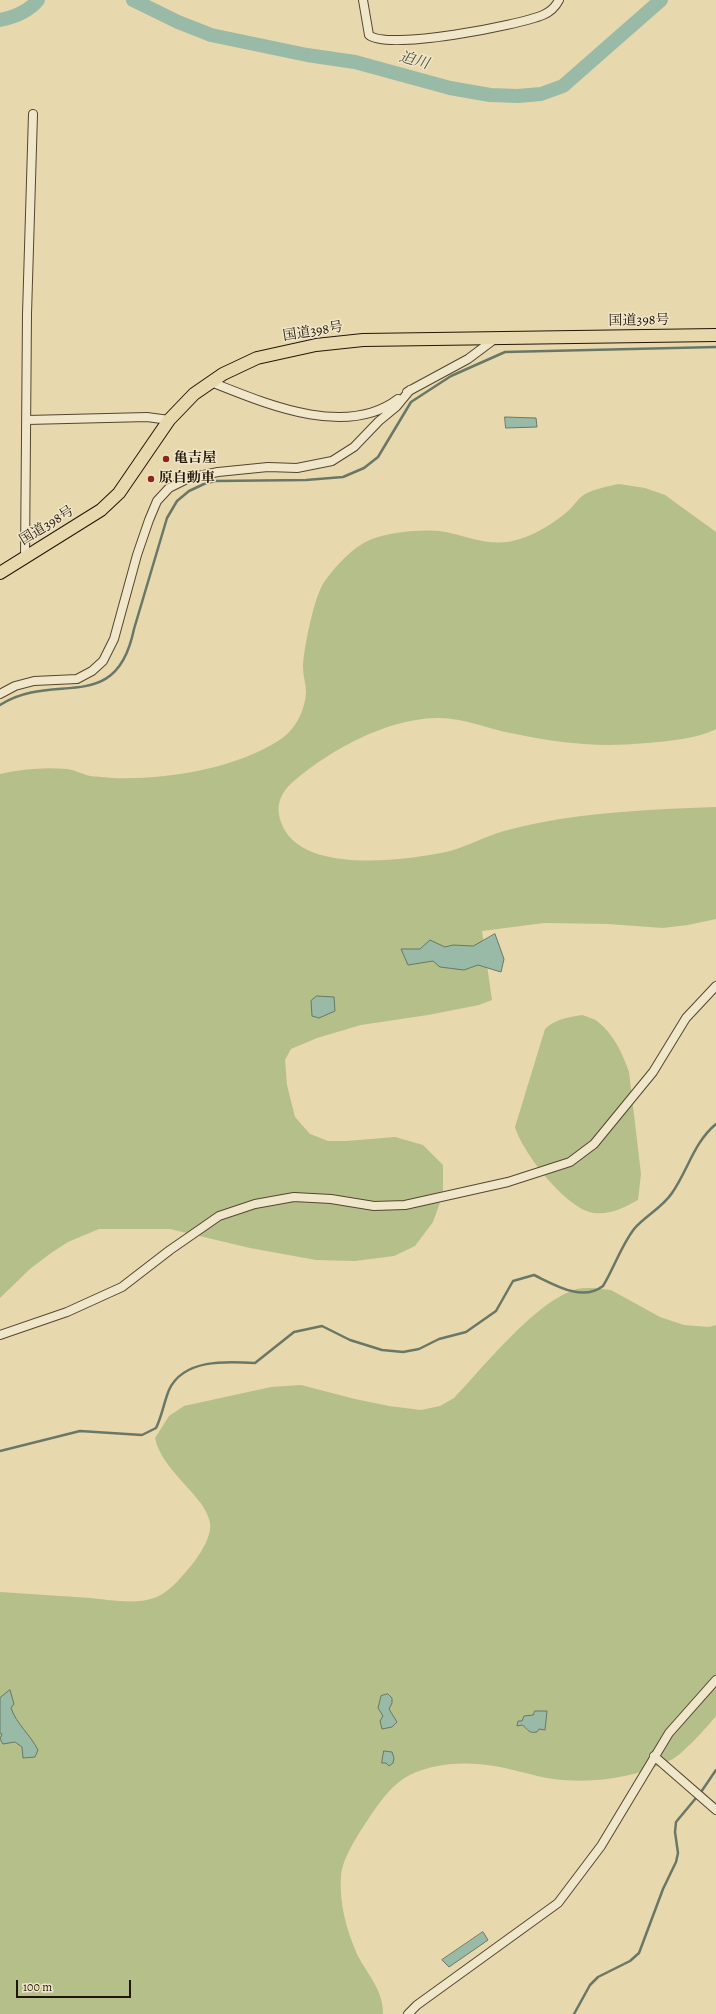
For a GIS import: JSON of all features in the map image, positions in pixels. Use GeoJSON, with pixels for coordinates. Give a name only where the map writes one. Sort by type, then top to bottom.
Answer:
{"type":"FeatureCollection","features":[{"type":"Feature","properties":{"kind":"highway","name":"国道398号"},"geometry":{"type":"LineString","coordinates":[[0,573],[101,510],[120,493],[169,420],[194,394],[223,374],[257,358],[316,345],[363,340],[716,335]]}},
{"type":"Feature","properties":{"kind":"street"},"geometry":{"type":"LineString","coordinates":[[363,0],[369,35],[377,40],[406,40],[482,31],[528,21],[545,14],[555,6],[558,0]]}},
{"type":"Feature","properties":{"kind":"street"},"geometry":{"type":"LineString","coordinates":[[25,558],[28,420],[27,314],[33,114]]}},
{"type":"Feature","properties":{"kind":"street"},"geometry":{"type":"LineString","coordinates":[[212,382],[271,406],[309,415],[342,416],[372,413],[390,405],[410,390],[468,359],[496,338]]}},
{"type":"Feature","properties":{"kind":"street"},"geometry":{"type":"LineString","coordinates":[[0,694],[16,686],[34,682],[77,679],[92,671],[103,661],[114,639],[137,555],[149,520],[157,500],[169,488],[189,478],[218,472],[268,467],[297,468],[332,461],[354,447],[396,407],[410,390]]}},
{"type":"Feature","properties":{"kind":"street"},"geometry":{"type":"LineString","coordinates":[[28,420],[147,417],[169,420]]}},
{"type":"Feature","properties":{"kind":"street"},"geometry":{"type":"LineString","coordinates":[[0,1335],[67,1312],[122,1287],[170,1250],[219,1216],[255,1204],[294,1197],[331,1199],[374,1206],[405,1205],[508,1182],[570,1162],[594,1144],[653,1072],[686,1018],[716,986]]}},
{"type":"Feature","properties":{"kind":"street"},"geometry":{"type":"LineString","coordinates":[[408,2014],[441,1988],[558,1903],[600,1846],[669,1733],[716,1680]]}},
{"type":"Feature","properties":{"kind":"street"},"geometry":{"type":"LineString","coordinates":[[654,1756],[716,1810]]}},
{"type":"Feature","properties":{"kind":"green space"},"geometry":{"type":"Polygon","coordinates":[[[619,484],[645,488],[665,495],[716,532],[716,729],[700,735],[673,740],[594,745],[528,737],[455,719],[436,718],[417,720],[398,724],[361,738],[326,757],[310,768],[286,789],[280,799],[279,816],[291,839],[307,850],[328,857],[352,860],[377,860],[401,859],[441,853],[457,849],[504,831],[560,819],[618,812],[716,807],[716,919],[688,925],[663,928],[608,924],[544,923],[482,931],[492,1000],[479,1005],[428,1015],[361,1025],[317,1038],[291,1049],[285,1060],[287,1085],[295,1117],[310,1134],[328,1141],[395,1137],[423,1145],[443,1165],[443,1194],[433,1222],[415,1246],[394,1256],[355,1261],[316,1260],[250,1248],[170,1229],[99,1229],[68,1242],[51,1253],[30,1269],[0,1298],[0,774],[41,768],[58,768],[96,777],[155,777],[176,775],[220,766],[260,751],[284,737],[298,720],[304,706],[306,692],[303,660],[316,601],[323,584],[328,577],[351,552],[372,539],[387,535],[424,530],[450,533],[489,542],[509,542],[526,537],[546,527],[568,511],[585,494],[619,484]]]}},
{"type":"Feature","properties":{"kind":"green space"},"geometry":{"type":"Polygon","coordinates":[[[582,1015],[595,1020],[603,1026],[613,1038],[624,1058],[629,1072],[641,1174],[638,1200],[618,1210],[606,1213],[594,1213],[583,1209],[571,1202],[559,1191],[526,1151],[515,1127],[545,1029],[558,1021],[582,1015]]]}},
{"type":"Feature","properties":{"kind":"green space"},"geometry":{"type":"Polygon","coordinates":[[[580,1288],[611,1290],[660,1317],[684,1325],[709,1327],[716,1325],[716,1716],[695,1740],[676,1757],[643,1771],[614,1778],[583,1781],[553,1779],[483,1764],[459,1764],[424,1770],[403,1779],[398,1783],[380,1802],[352,1845],[342,1868],[341,1875],[342,1905],[350,1935],[357,1954],[378,1990],[383,2006],[383,2014],[0,2014],[0,1592],[115,1601],[141,1601],[157,1597],[168,1590],[177,1581],[200,1554],[208,1538],[210,1528],[207,1513],[201,1503],[166,1462],[159,1450],[155,1438],[169,1416],[184,1406],[271,1387],[301,1385],[389,1406],[421,1410],[440,1406],[454,1398],[494,1354],[542,1308],[558,1297],[574,1290],[580,1288]]]}},
{"type":"Feature","properties":{"kind":"shaded area"},"geometry":{"type":"Polygon","coordinates":[[[505,417],[536,418],[537,427],[506,428],[505,417]]]}},
{"type":"Feature","properties":{"kind":"shaded area"},"geometry":{"type":"Polygon","coordinates":[[[495,934],[504,959],[501,972],[478,965],[464,970],[440,967],[433,961],[408,965],[401,949],[420,949],[430,940],[445,947],[453,945],[473,946],[495,934]]]}},
{"type":"Feature","properties":{"kind":"shaded area"},"geometry":{"type":"Polygon","coordinates":[[[317,996],[334,997],[335,1011],[319,1018],[312,1016],[311,1001],[317,996]]]}},
{"type":"Feature","properties":{"kind":"shaded area"},"geometry":{"type":"Polygon","coordinates":[[[10,1690],[14,1704],[11,1708],[38,1750],[35,1757],[23,1758],[22,1747],[15,1742],[3,1744],[0,1739],[2,1734],[0,1733],[0,1698],[10,1690]]]}},
{"type":"Feature","properties":{"kind":"shaded area"},"geometry":{"type":"Polygon","coordinates":[[[388,1694],[392,1698],[392,1703],[389,1709],[397,1722],[392,1727],[382,1729],[380,1721],[383,1716],[378,1708],[381,1696],[388,1694]]]}},
{"type":"Feature","properties":{"kind":"shaded area"},"geometry":{"type":"Polygon","coordinates":[[[535,1711],[547,1711],[545,1730],[539,1729],[537,1732],[531,1732],[522,1725],[517,1726],[518,1721],[522,1721],[524,1716],[533,1715],[535,1711]]]}},
{"type":"Feature","properties":{"kind":"shaded area"},"geometry":{"type":"Polygon","coordinates":[[[384,1751],[392,1752],[394,1758],[393,1763],[389,1766],[386,1763],[382,1763],[384,1751]]]}},
{"type":"Feature","properties":{"kind":"shaded area"},"geometry":{"type":"Polygon","coordinates":[[[483,1932],[488,1940],[449,1967],[442,1960],[483,1932]]]}},
{"type":"Feature","properties":{"kind":"waterway"},"geometry":{"type":"LineString","coordinates":[[0,20],[21,13],[30,8],[38,0]]}},
{"type":"Feature","properties":{"kind":"waterway","name":"迫川"},"geometry":{"type":"LineString","coordinates":[[133,0],[178,22],[211,35],[307,55],[355,62],[450,88],[490,95],[518,96],[541,94],[563,86],[661,0]]}},
{"type":"Feature","properties":{"kind":"waterway"},"geometry":{"type":"LineString","coordinates":[[0,705],[21,695],[81,687],[98,682],[113,673],[125,656],[167,518],[177,501],[189,491],[215,481],[306,480],[343,477],[364,468],[378,457],[411,402],[451,376],[505,352],[716,347]]}},
{"type":"Feature","properties":{"kind":"waterway"},"geometry":{"type":"LineString","coordinates":[[0,1451],[80,1431],[142,1435],[156,1428],[169,1390],[184,1372],[195,1367],[219,1362],[255,1363],[294,1332],[322,1326],[350,1340],[382,1350],[403,1352],[419,1349],[439,1339],[466,1332],[496,1311],[513,1281],[534,1275],[568,1290],[577,1292],[595,1291],[603,1286],[625,1243],[634,1229],[672,1193],[702,1139],[716,1124]]}},
{"type":"Feature","properties":{"kind":"waterway"},"geometry":{"type":"LineString","coordinates":[[574,2014],[590,1985],[598,1977],[630,1961],[639,1953],[663,1889],[676,1862],[678,1853],[675,1832],[676,1822],[701,1792],[716,1770]]}},
{"type":"Feature","properties":{"kind":"place","name":"亀吉屋"},"geometry":{"type":"Point","coordinates":[166,459]}},
{"type":"Feature","properties":{"kind":"place","name":"原自動車"},"geometry":{"type":"Point","coordinates":[151,479]}}]}
